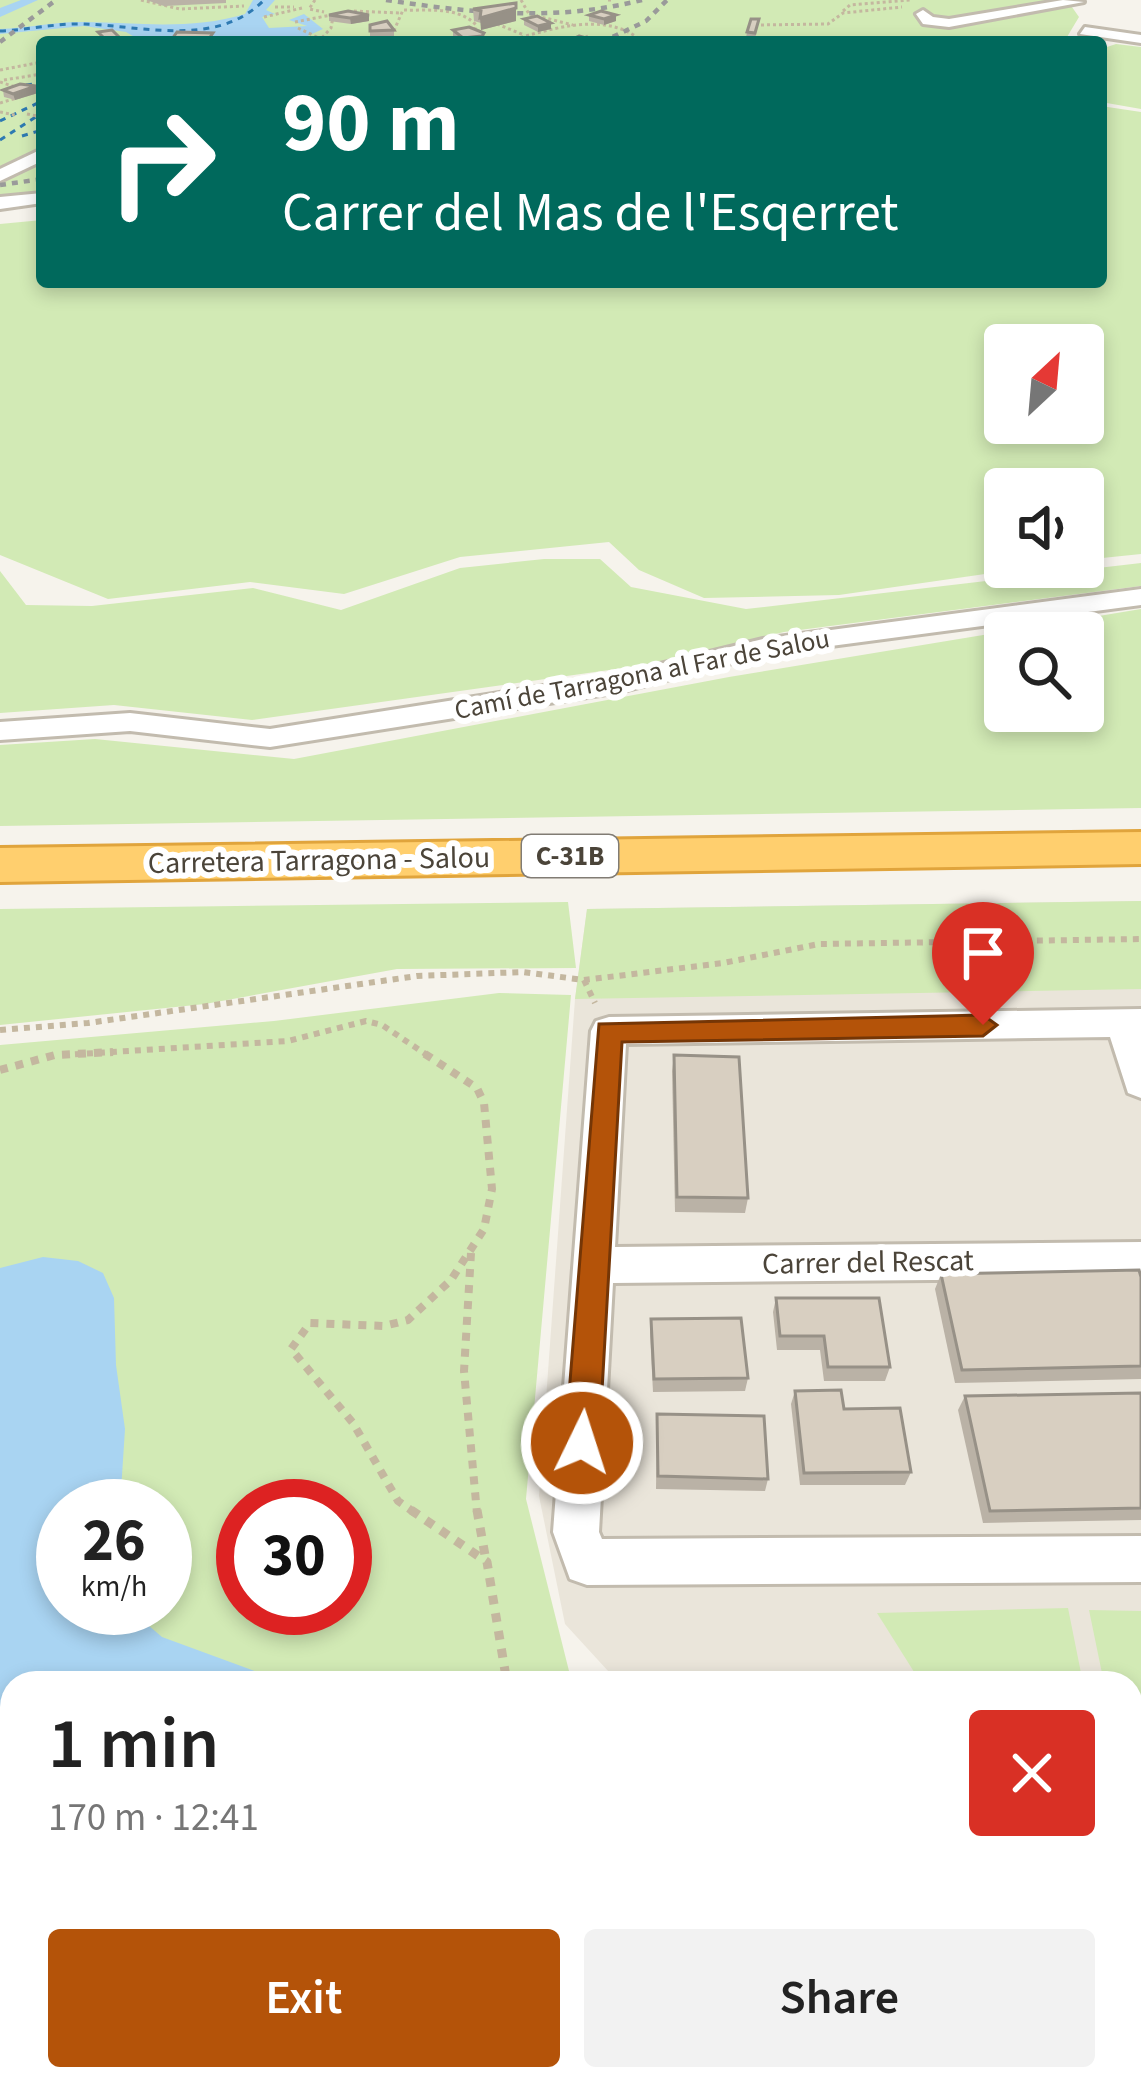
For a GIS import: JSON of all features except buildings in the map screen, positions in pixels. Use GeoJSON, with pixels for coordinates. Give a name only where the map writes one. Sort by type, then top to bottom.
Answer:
{"type":"FeatureCollection","features":[{"type":"Feature","properties":{"kind":"highway","name":"Carretera Tarragona - Salou"},"geometry":{"type":"LineString","coordinates":[[0,865],[1141,848]]}},
{"type":"Feature","properties":{"kind":"highway","name":"Carretera Tarragona - Salou"},"geometry":{"type":"LineString","coordinates":[[0,892],[1141,876]]}},
{"type":"Feature","properties":{"kind":"street"},"geometry":{"type":"LineString","coordinates":[[922,6],[928,21],[949,23],[1076,1],[1089,16],[1081,36]]}},
{"type":"Feature","properties":{"kind":"street"},"geometry":{"type":"LineString","coordinates":[[1122,37],[1141,26]]}},
{"type":"Feature","properties":{"kind":"street"},"geometry":{"type":"LineString","coordinates":[[1107,37],[1141,39]]}},
{"type":"Feature","properties":{"kind":"street"},"geometry":{"type":"LineString","coordinates":[[18,140],[36,150]]}},
{"type":"Feature","properties":{"kind":"street"},"geometry":{"type":"LineString","coordinates":[[0,176],[36,156]]}},
{"type":"Feature","properties":{"kind":"street"},"geometry":{"type":"LineString","coordinates":[[0,203],[36,199]]}},
{"type":"Feature","properties":{"kind":"street","name":"Camí de Tarragona al Far de Salou"},"geometry":{"type":"LineString","coordinates":[[0,730],[130,722],[270,738],[619,683],[763,647],[1141,597]]}},
{"type":"Feature","properties":{"kind":"street"},"geometry":{"type":"LineString","coordinates":[[1141,1083],[1132,1023],[609,1031],[576,1532],[587,1562],[1141,1559]]}},
{"type":"Feature","properties":{"kind":"street","name":"Carrer del Rescat"},"geometry":{"type":"LineString","coordinates":[[595,1265],[1141,1260]]}},
{"type":"Feature","properties":{"kind":"path"},"geometry":{"type":"LineString","coordinates":[[141,0],[180,9],[244,6]]}},
{"type":"Feature","properties":{"kind":"path"},"geometry":{"type":"LineString","coordinates":[[149,4],[160,0]]}},
{"type":"Feature","properties":{"kind":"path"},"geometry":{"type":"LineString","coordinates":[[180,9],[188,0]]}},
{"type":"Feature","properties":{"kind":"path"},"geometry":{"type":"LineString","coordinates":[[309,9],[315,0]]}},
{"type":"Feature","properties":{"kind":"path"},"geometry":{"type":"LineString","coordinates":[[521,0],[529,14],[637,36]]}},
{"type":"Feature","properties":{"kind":"path"},"geometry":{"type":"LineString","coordinates":[[874,3],[882,7]]}},
{"type":"Feature","properties":{"kind":"path"},"geometry":{"type":"LineString","coordinates":[[843,13],[844,7],[874,3],[922,6]]}},
{"type":"Feature","properties":{"kind":"path"},"geometry":{"type":"LineString","coordinates":[[755,25],[828,24],[843,13],[922,6]]}},
{"type":"Feature","properties":{"kind":"path"},"geometry":{"type":"LineString","coordinates":[[275,7],[334,14]]}},
{"type":"Feature","properties":{"kind":"path"},"geometry":{"type":"LineString","coordinates":[[266,17],[302,8]]}},
{"type":"Feature","properties":{"kind":"path"},"geometry":{"type":"LineString","coordinates":[[313,36],[297,25],[312,18],[378,9],[447,11],[471,18],[476,25],[474,36]]}},
{"type":"Feature","properties":{"kind":"path"},"geometry":{"type":"LineString","coordinates":[[392,36],[403,17],[399,13]]}},
{"type":"Feature","properties":{"kind":"path"},"geometry":{"type":"LineString","coordinates":[[322,36],[331,28],[334,14]]}},
{"type":"Feature","properties":{"kind":"path"},"geometry":{"type":"LineString","coordinates":[[476,25],[502,17]]}},
{"type":"Feature","properties":{"kind":"path"},"geometry":{"type":"LineString","coordinates":[[493,22],[522,36]]}},
{"type":"Feature","properties":{"kind":"path"},"geometry":{"type":"LineString","coordinates":[[548,36],[578,26]]}},
{"type":"Feature","properties":{"kind":"path"},"geometry":{"type":"LineString","coordinates":[[0,70],[36,64]]}},
{"type":"Feature","properties":{"kind":"path"},"geometry":{"type":"LineString","coordinates":[[1,81],[36,77]]}},
{"type":"Feature","properties":{"kind":"path"},"geometry":{"type":"LineString","coordinates":[[0,103],[33,93],[1,81]]}},
{"type":"Feature","properties":{"kind":"path"},"geometry":{"type":"LineString","coordinates":[[0,112],[15,115]]}},
{"type":"Feature","properties":{"kind":"path"},"geometry":{"type":"LineString","coordinates":[[27,114],[36,116]]}},
{"type":"Feature","properties":{"kind":"path"},"geometry":{"type":"LineString","coordinates":[[0,1030],[110,1020],[417,976],[523,972],[584,980],[722,963],[820,944],[1141,939]]}},
{"type":"Feature","properties":{"kind":"path"},"geometry":{"type":"LineString","coordinates":[[0,1070],[55,1055],[289,1041],[366,1021],[382,1025],[477,1088],[484,1103],[491,1201],[488,1218],[471,1249],[428,1309],[412,1319],[390,1327],[310,1323],[292,1348],[300,1365],[353,1423],[398,1502],[487,1562]]}},
{"type":"Feature","properties":{"kind":"path"},"geometry":{"type":"LineString","coordinates":[[471,1249],[461,1344],[466,1462],[505,1671]]}},
{"type":"Feature","properties":{"kind":"shaded area"},"geometry":{"type":"Polygon","coordinates":[[[1141,901],[1141,1671],[608,1671],[565,1624],[539,1496],[575,999],[587,909],[1141,901]]]}},
{"type":"Feature","properties":{"kind":"green space"},"geometry":{"type":"Polygon","coordinates":[[[0,0],[1067,0],[1079,17],[1068,36],[36,36],[36,196],[0,200],[0,0]]]}},
{"type":"Feature","properties":{"kind":"green space"},"geometry":{"type":"Polygon","coordinates":[[[1107,47],[1141,47],[1141,109],[1107,103],[1107,47]]]}},
{"type":"Feature","properties":{"kind":"green space"},"geometry":{"type":"Polygon","coordinates":[[[1107,107],[1141,112],[1141,554],[1104,558],[1104,468],[984,468],[984,574],[839,595],[704,598],[639,570],[609,542],[460,557],[344,594],[250,582],[108,599],[0,555],[0,224],[36,221],[36,288],[1107,288],[1107,107]]]}},
{"type":"Feature","properties":{"kind":"green space"},"geometry":{"type":"Polygon","coordinates":[[[600,559],[631,587],[746,609],[984,581],[984,588],[1104,588],[1104,567],[1141,563],[1141,586],[784,632],[652,664],[252,720],[114,705],[0,713],[0,571],[26,605],[92,606],[253,588],[341,610],[460,568],[600,559]]]}},
{"type":"Feature","properties":{"kind":"green space"},"geometry":{"type":"Polygon","coordinates":[[[1141,609],[1141,808],[0,826],[0,745],[95,739],[294,759],[729,677],[984,635],[984,732],[1104,732],[1104,615],[1141,609]]]}},
{"type":"Feature","properties":{"kind":"green space"},"geometry":{"type":"Polygon","coordinates":[[[1141,901],[1141,989],[575,999],[587,909],[1141,901]]]}},
{"type":"Feature","properties":{"kind":"green space"},"geometry":{"type":"Polygon","coordinates":[[[568,902],[576,968],[397,969],[205,1004],[0,1025],[0,909],[568,902]]]}},
{"type":"Feature","properties":{"kind":"green space"},"geometry":{"type":"Polygon","coordinates":[[[499,993],[571,995],[526,1499],[569,1671],[0,1671],[0,1045],[274,1021],[499,993]]]}},
{"type":"Feature","properties":{"kind":"green space"},"geometry":{"type":"Polygon","coordinates":[[[1068,1608],[1081,1671],[913,1671],[877,1613],[1068,1608]]]}},
{"type":"Feature","properties":{"kind":"green space"},"geometry":{"type":"Polygon","coordinates":[[[1089,1610],[1141,1611],[1141,1671],[1102,1671],[1089,1610]]]}},
{"type":"Feature","properties":{"kind":"water"},"geometry":{"type":"Polygon","coordinates":[[[253,0],[275,0],[266,10],[275,14],[262,17],[269,28],[307,26],[289,20],[304,14],[323,29],[307,36],[198,32],[133,36],[84,26],[0,34],[0,29],[64,23],[166,24],[245,14],[253,0]]]}},
{"type":"Feature","properties":{"kind":"water"},"geometry":{"type":"Polygon","coordinates":[[[43,1257],[78,1261],[103,1273],[114,1298],[116,1365],[125,1429],[122,1479],[36,1479],[36,1635],[160,1635],[254,1671],[0,1671],[0,1268],[43,1257]]]}},
{"type":"Feature","properties":{"kind":"waterway"},"geometry":{"type":"LineString","coordinates":[[0,13],[32,0]]}},
{"type":"Feature","properties":{"kind":"ferry route"},"geometry":{"type":"LineString","coordinates":[[0,31],[74,24],[202,29],[245,15],[264,0]]}},
{"type":"Feature","properties":{"kind":"ferry route"},"geometry":{"type":"LineString","coordinates":[[26,85],[36,84]]}},
{"type":"Feature","properties":{"kind":"ferry route"},"geometry":{"type":"LineString","coordinates":[[0,121],[36,104]]}},
{"type":"Feature","properties":{"kind":"ferry route"},"geometry":{"type":"LineString","coordinates":[[0,140],[36,117]]}},
{"type":"Feature","properties":{"kind":"ferry route"},"geometry":{"type":"LineString","coordinates":[[22,136],[36,132]]}},
{"type":"Feature","properties":{"kind":"railway"},"geometry":{"type":"LineString","coordinates":[[0,42],[56,0]]}},
{"type":"Feature","properties":{"kind":"railway"},"geometry":{"type":"LineString","coordinates":[[386,0],[514,13],[578,11],[642,0]]}},
{"type":"Feature","properties":{"kind":"railway"},"geometry":{"type":"LineString","coordinates":[[615,36],[646,21],[667,0]]}},
{"type":"Feature","properties":{"kind":"railway"},"geometry":{"type":"LineString","coordinates":[[0,185],[36,180]]}},
{"type":"Feature","properties":{"kind":"route"},"geometry":{"type":"LineString","coordinates":[[582,1443],[609,1031],[983,1025]]}}]}
